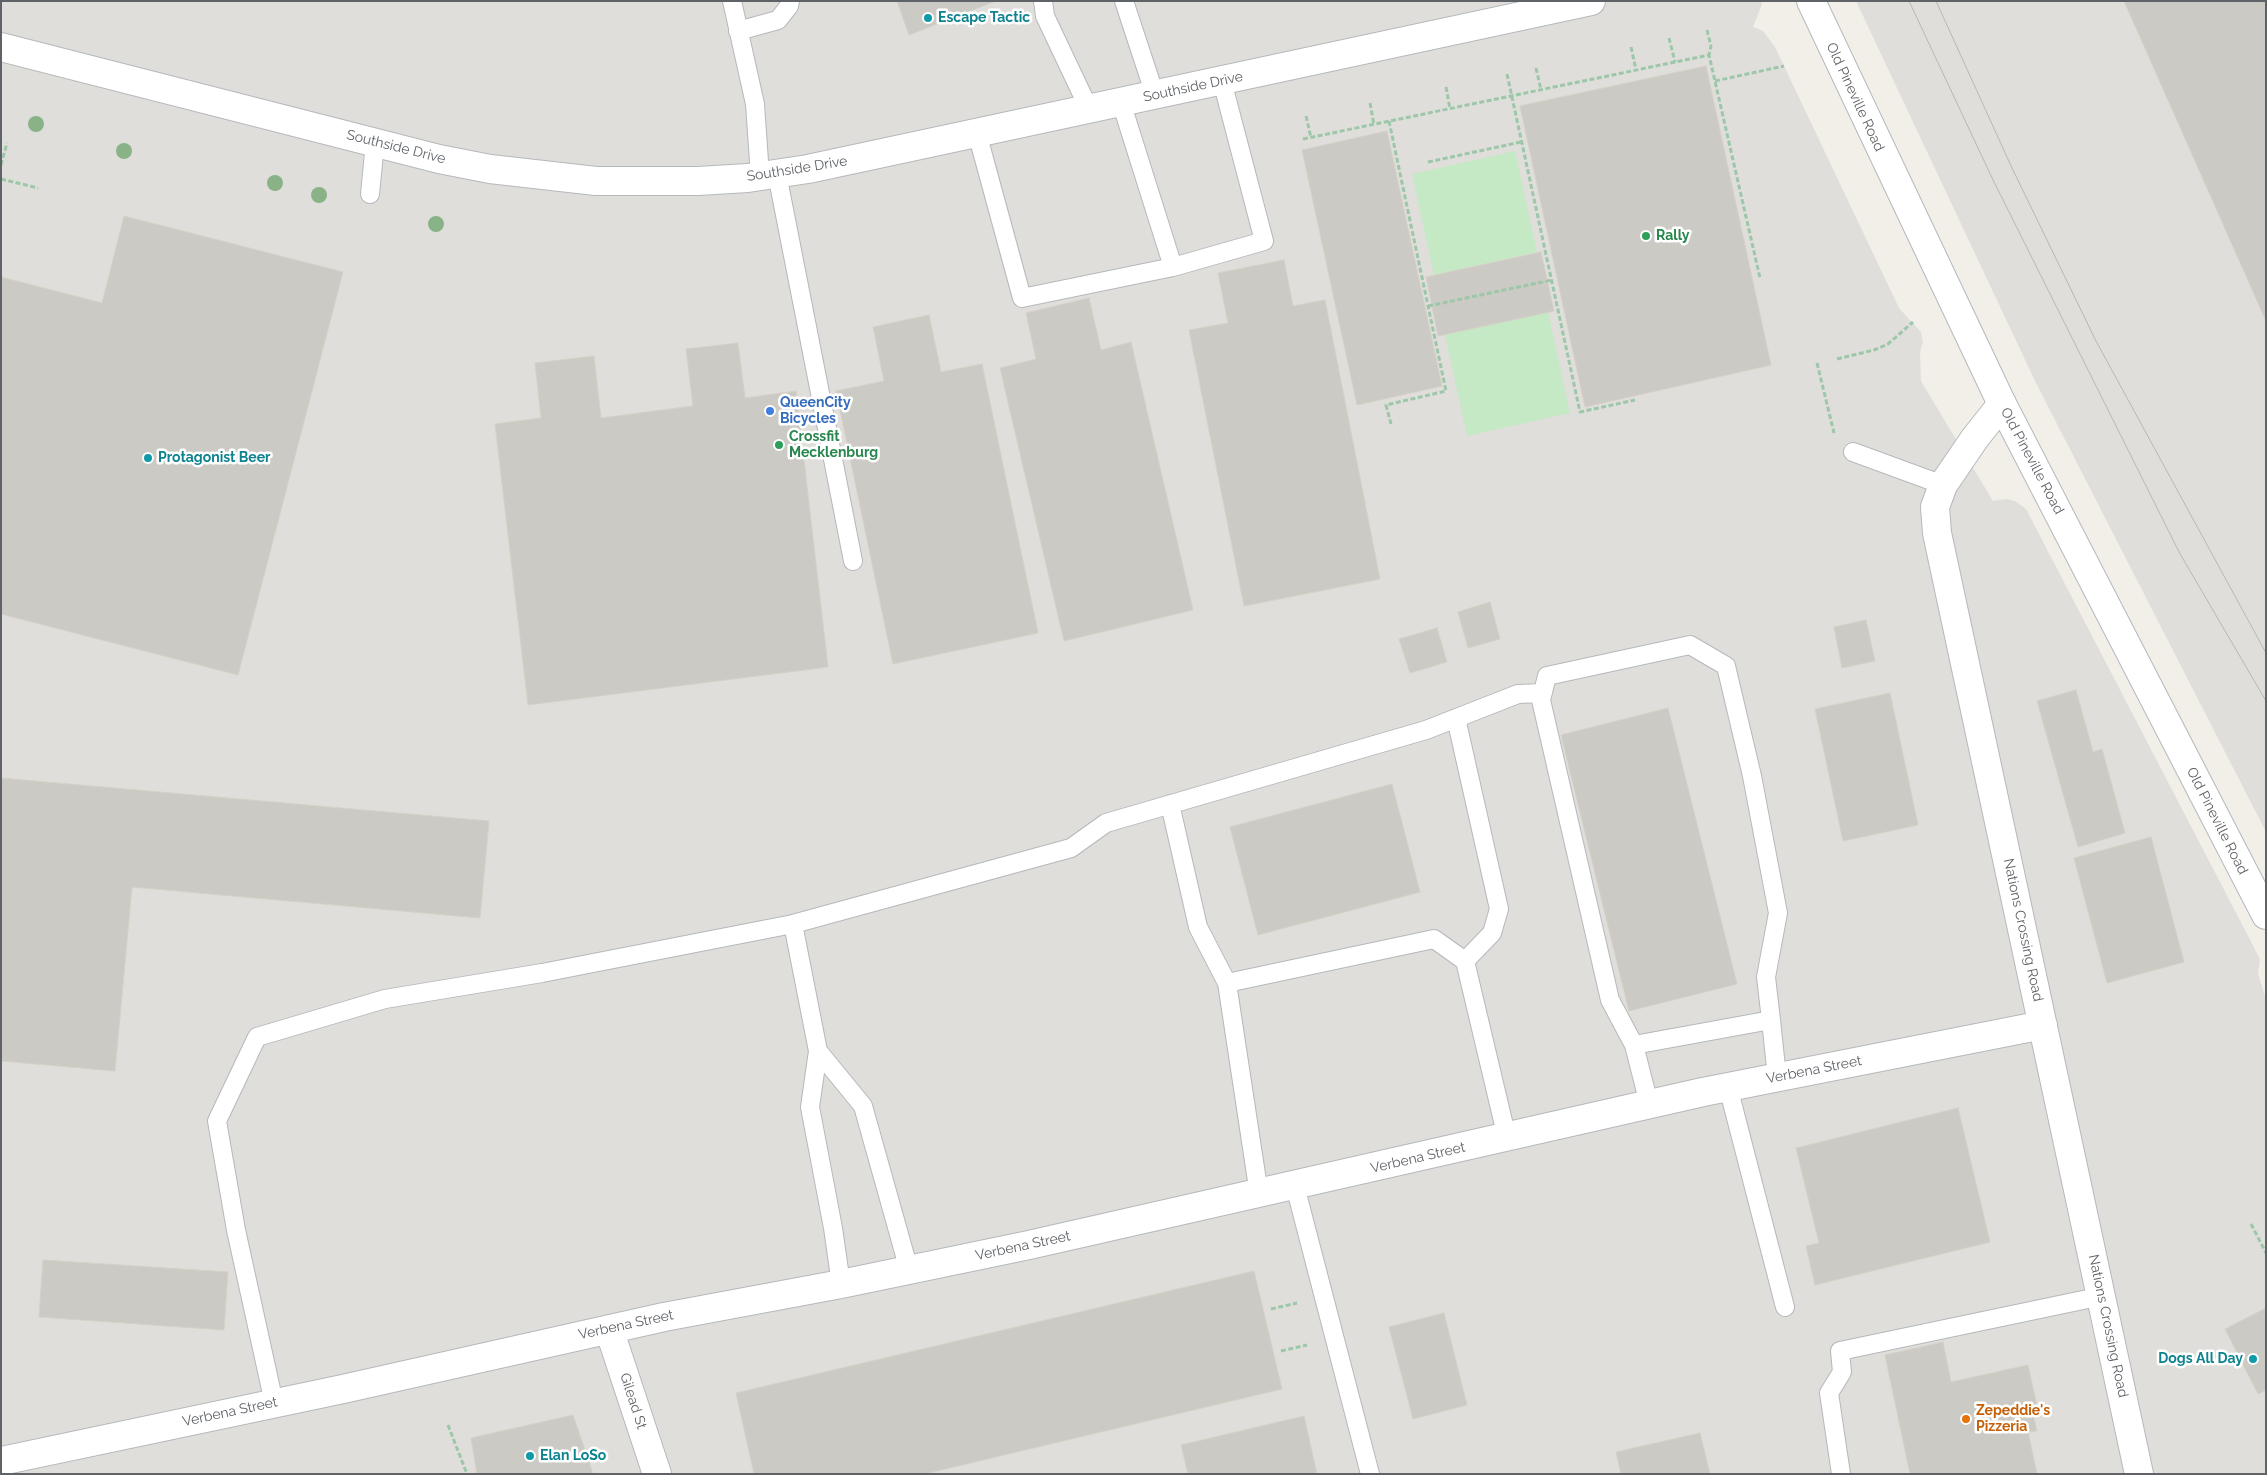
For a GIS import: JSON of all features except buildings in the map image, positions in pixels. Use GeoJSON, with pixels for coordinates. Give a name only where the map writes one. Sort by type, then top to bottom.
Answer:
{"type":"FeatureCollection","features":[{"type":"Feature","properties":{"kind":"street","name":"Southside Drive"},"geometry":{"type":"LineString","coordinates":[[1,47],[438,159],[490,169],[596,181],[698,181],[769,175],[808,169],[1591,1]]}},
{"type":"Feature","properties":{"kind":"street","name":"Old Pineville Road"},"geometry":{"type":"LineString","coordinates":[[1811,1],[2002,404],[2266,915]]}},
{"type":"Feature","properties":{"kind":"street","name":"Nations Crossing Road"},"geometry":{"type":"LineString","coordinates":[[2002,404],[1975,438],[1943,485],[1934,507],[1936,533],[2139,1474]]}},
{"type":"Feature","properties":{"kind":"street","name":"Verbena Street"},"geometry":{"type":"LineString","coordinates":[[1,1462],[609,1329],[909,1270],[1295,1186],[1728,1087],[2043,1025]]}},
{"type":"Feature","properties":{"kind":"street","name":"Gilead St"},"geometry":{"type":"LineString","coordinates":[[609,1329],[657,1474]]}},
{"type":"Feature","properties":{"kind":"lane"},"geometry":{"type":"LineString","coordinates":[[732,1],[853,561]]}},
{"type":"Feature","properties":{"kind":"lane"},"geometry":{"type":"LineString","coordinates":[[738,31],[778,20],[789,6],[790,1]]}},
{"type":"Feature","properties":{"kind":"lane"},"geometry":{"type":"LineString","coordinates":[[1043,1],[1045,16],[1089,109]]}},
{"type":"Feature","properties":{"kind":"lane"},"geometry":{"type":"LineString","coordinates":[[1124,1],[1155,95]]}},
{"type":"Feature","properties":{"kind":"lane"},"geometry":{"type":"LineString","coordinates":[[977,133],[1022,298],[1173,267],[1264,241],[1222,81]]}},
{"type":"Feature","properties":{"kind":"lane"},"geometry":{"type":"LineString","coordinates":[[1121,102],[1173,267]]}},
{"type":"Feature","properties":{"kind":"lane"},"geometry":{"type":"LineString","coordinates":[[370,194],[375,143]]}},
{"type":"Feature","properties":{"kind":"lane"},"geometry":{"type":"LineString","coordinates":[[1853,452],[1943,485]]}},
{"type":"Feature","properties":{"kind":"lane"},"geometry":{"type":"LineString","coordinates":[[1649,1104],[1634,1045],[1610,1000],[1541,700],[1547,676],[1690,645],[1726,666],[1752,776],[1778,913],[1766,977],[1777,1077]]}},
{"type":"Feature","properties":{"kind":"lane"},"geometry":{"type":"LineString","coordinates":[[274,1403],[236,1230],[217,1121],[257,1037],[385,999],[542,973],[793,924],[1071,848],[1106,823],[1426,730],[1518,694],[1542,693]]}},
{"type":"Feature","properties":{"kind":"lane"},"geometry":{"type":"LineString","coordinates":[[1456,718],[1499,909],[1492,933],[1465,961]]}},
{"type":"Feature","properties":{"kind":"lane"},"geometry":{"type":"LineString","coordinates":[[1170,804],[1198,927],[1228,983],[1259,1194]]}},
{"type":"Feature","properties":{"kind":"lane"},"geometry":{"type":"LineString","coordinates":[[793,924],[818,1051],[810,1108],[833,1228],[840,1284]]}},
{"type":"Feature","properties":{"kind":"lane"},"geometry":{"type":"LineString","coordinates":[[1228,983],[1434,939],[1465,961],[1507,1138]]}},
{"type":"Feature","properties":{"kind":"lane"},"geometry":{"type":"LineString","coordinates":[[1634,1045],[1771,1020]]}},
{"type":"Feature","properties":{"kind":"lane"},"geometry":{"type":"LineString","coordinates":[[818,1051],[863,1106],[909,1270]]}},
{"type":"Feature","properties":{"kind":"lane"},"geometry":{"type":"LineString","coordinates":[[1728,1087],[1784,1307]]}},
{"type":"Feature","properties":{"kind":"lane"},"geometry":{"type":"LineString","coordinates":[[1295,1186],[1370,1474]]}},
{"type":"Feature","properties":{"kind":"lane"},"geometry":{"type":"LineString","coordinates":[[1841,1474],[1828,1393],[1842,1372],[1840,1351],[2102,1296]]}},
{"type":"Feature","properties":{"kind":"path"},"geometry":{"type":"LineString","coordinates":[[1707,30],[1711,46],[1709,55],[1760,278]]}},
{"type":"Feature","properties":{"kind":"path"},"geometry":{"type":"LineString","coordinates":[[1668,38],[1675,62]]}},
{"type":"Feature","properties":{"kind":"path"},"geometry":{"type":"LineString","coordinates":[[1631,47],[1636,70]]}},
{"type":"Feature","properties":{"kind":"path"},"geometry":{"type":"LineString","coordinates":[[1303,139],[1709,55]]}},
{"type":"Feature","properties":{"kind":"path"},"geometry":{"type":"LineString","coordinates":[[1715,81],[1784,66]]}},
{"type":"Feature","properties":{"kind":"path"},"geometry":{"type":"LineString","coordinates":[[1536,68],[1541,90]]}},
{"type":"Feature","properties":{"kind":"path"},"geometry":{"type":"LineString","coordinates":[[1507,74],[1580,412],[1635,400]]}},
{"type":"Feature","properties":{"kind":"path"},"geometry":{"type":"LineString","coordinates":[[1446,87],[1450,109]]}},
{"type":"Feature","properties":{"kind":"path"},"geometry":{"type":"LineString","coordinates":[[1370,103],[1374,125]]}},
{"type":"Feature","properties":{"kind":"path"},"geometry":{"type":"LineString","coordinates":[[1306,116],[1312,138]]}},
{"type":"Feature","properties":{"kind":"path"},"geometry":{"type":"LineString","coordinates":[[1389,121],[1446,391],[1386,404],[1391,424]]}},
{"type":"Feature","properties":{"kind":"path"},"geometry":{"type":"LineString","coordinates":[[1428,162],[1521,142]]}},
{"type":"Feature","properties":{"kind":"path"},"geometry":{"type":"LineString","coordinates":[[1,165],[7,143]]}},
{"type":"Feature","properties":{"kind":"path"},"geometry":{"type":"LineString","coordinates":[[1,179],[38,188]]}},
{"type":"Feature","properties":{"kind":"path"},"geometry":{"type":"LineString","coordinates":[[1428,306],[1552,280]]}},
{"type":"Feature","properties":{"kind":"path"},"geometry":{"type":"LineString","coordinates":[[1837,359],[1874,350],[1888,344],[1913,322]]}},
{"type":"Feature","properties":{"kind":"path"},"geometry":{"type":"LineString","coordinates":[[1817,363],[1834,436]]}},
{"type":"Feature","properties":{"kind":"path"},"geometry":{"type":"LineString","coordinates":[[2251,1224],[2266,1252]]}},
{"type":"Feature","properties":{"kind":"path"},"geometry":{"type":"LineString","coordinates":[[448,1425],[467,1474]]}},
{"type":"Feature","properties":{"kind":"shaded area"},"geometry":{"type":"Polygon","coordinates":[[[1,1],[1761,1],[1762,4],[1753,27],[1763,31],[1775,47],[1899,308],[1921,332],[1923,342],[1920,352],[1921,381],[1993,501],[2006,499],[2015,501],[2026,509],[2260,959],[2258,974],[2266,999],[2266,1474],[1,1474],[1,1]]]}},
{"type":"Feature","properties":{"kind":"shaded area"},"geometry":{"type":"Polygon","coordinates":[[[1856,1],[2266,1],[2266,832],[2036,383],[1856,1]]]}},
{"type":"Feature","properties":{"kind":"green space"},"geometry":{"type":"Polygon","coordinates":[[[1515,151],[1537,252],[1434,275],[1412,174],[1515,151]]]}},
{"type":"Feature","properties":{"kind":"green space"},"geometry":{"type":"Polygon","coordinates":[[[1548,312],[1570,413],[1467,436],[1445,334],[1548,312]]]}},
{"type":"Feature","properties":{"kind":"tram line"},"geometry":{"type":"LineString","coordinates":[[1909,1],[1994,182],[2179,552],[2266,701]]}},
{"type":"Feature","properties":{"kind":"tram line"},"geometry":{"type":"LineString","coordinates":[[1936,1],[2012,168],[2096,341],[2266,653]]}},
{"type":"Feature","properties":{"kind":"place","name":"Escape Tactic"},"geometry":{"type":"Point","coordinates":[928,18]}},
{"type":"Feature","properties":{"kind":"place","name":"Rally"},"geometry":{"type":"Point","coordinates":[1646,236]}},
{"type":"Feature","properties":{"kind":"place","name":"QueenCity Bicycles"},"geometry":{"type":"Point","coordinates":[770,411]}},
{"type":"Feature","properties":{"kind":"place","name":"Crossfit Mecklenburg"},"geometry":{"type":"Point","coordinates":[779,445]}},
{"type":"Feature","properties":{"kind":"place","name":"Protagonist Beer"},"geometry":{"type":"Point","coordinates":[148,458]}},
{"type":"Feature","properties":{"kind":"place","name":"Dogs All Day"},"geometry":{"type":"Point","coordinates":[2253,1359]}},
{"type":"Feature","properties":{"kind":"place","name":"Zepeddie's Pizzeria"},"geometry":{"type":"Point","coordinates":[1966,1419]}},
{"type":"Feature","properties":{"kind":"place","name":"Elan LoSo"},"geometry":{"type":"Point","coordinates":[530,1456]}}]}
